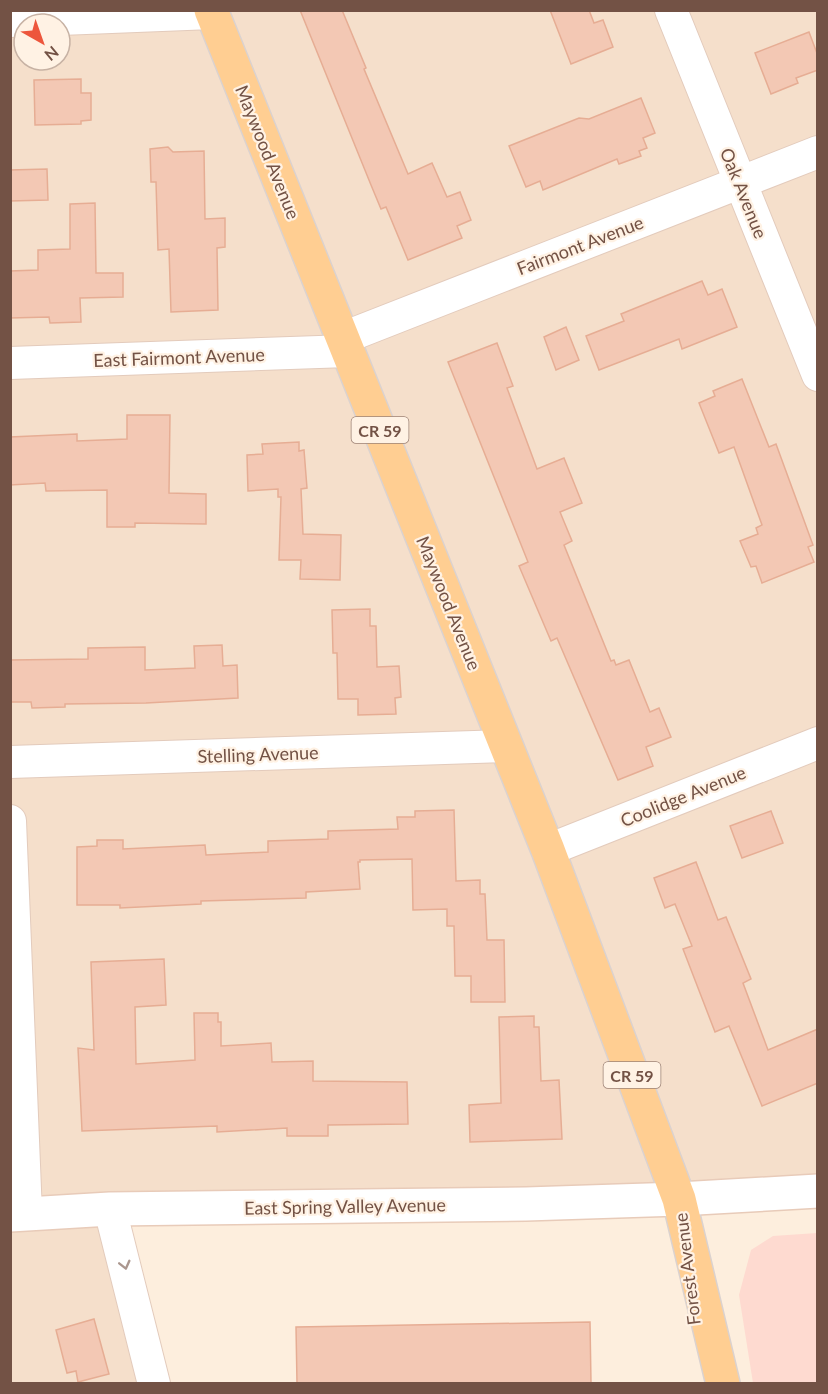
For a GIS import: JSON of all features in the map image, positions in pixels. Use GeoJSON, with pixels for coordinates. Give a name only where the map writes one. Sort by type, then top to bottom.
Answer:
{"type":"FeatureCollection","features":[{"type":"Feature","properties":{"kind":"main road","name":"Maywood Avenue"},"geometry":{"type":"LineString","coordinates":[[212,12],[548,850],[679,1199]]}},
{"type":"Feature","properties":{"kind":"main road","name":"Forest Avenue"},"geometry":{"type":"LineString","coordinates":[[679,1199],[701,1383]]}},
{"type":"Feature","properties":{"kind":"main road","name":"Forest Avenue"},"geometry":{"type":"LineString","coordinates":[[679,1199],[723,1383]]}},
{"type":"Feature","properties":{"kind":"street","name":"Oak Avenue"},"geometry":{"type":"LineString","coordinates":[[671,10],[818,375]]}},
{"type":"Feature","properties":{"kind":"street"},"geometry":{"type":"LineString","coordinates":[[10,21],[212,12]]}},
{"type":"Feature","properties":{"kind":"street","name":"Fairmont Avenue"},"geometry":{"type":"LineString","coordinates":[[345,344],[818,152]]}},
{"type":"Feature","properties":{"kind":"street","name":"East Fairmont Avenue"},"geometry":{"type":"LineString","coordinates":[[10,363],[345,344]]}},
{"type":"Feature","properties":{"kind":"street","name":"Coolidge Avenue"},"geometry":{"type":"LineString","coordinates":[[548,850],[818,743]]}},
{"type":"Feature","properties":{"kind":"street","name":"Stelling Avenue"},"geometry":{"type":"LineString","coordinates":[[10,762],[506,746]]}},
{"type":"Feature","properties":{"kind":"street"},"geometry":{"type":"LineString","coordinates":[[10,821],[18,1214]]}},
{"type":"Feature","properties":{"kind":"street","name":"East Spring Valley Avenue"},"geometry":{"type":"LineString","coordinates":[[18,1214],[110,1209],[526,1204],[679,1199],[818,1191]]}},
{"type":"Feature","properties":{"kind":"street"},"geometry":{"type":"LineString","coordinates":[[110,1209],[154,1383]]}},
{"type":"Feature","properties":{"kind":"shaded area"},"geometry":{"type":"Polygon","coordinates":[[[10,11],[817,11],[817,1191],[111,1209],[154,1383],[11,1383],[10,11]]]}},
{"type":"Feature","properties":{"kind":"shaded area"},"geometry":{"type":"Polygon","coordinates":[[[817,1233],[817,1383],[753,1383],[739,1295],[751,1250],[773,1236],[817,1233]]]}},
{"type":"Feature","properties":{"kind":"building"},"geometry":{"type":"Polygon","coordinates":[[[300,10],[342,10],[408,174],[432,163],[447,197],[460,192],[471,220],[457,226],[462,238],[408,260],[386,207],[381,209],[300,10]]]}},
{"type":"Feature","properties":{"kind":"building"},"geometry":{"type":"Polygon","coordinates":[[[550,10],[589,10],[594,23],[603,20],[613,47],[571,64],[550,10]]]}},
{"type":"Feature","properties":{"kind":"building"},"geometry":{"type":"Polygon","coordinates":[[[809,32],[818,56],[818,70],[796,78],[798,83],[771,94],[755,53],[809,32]]]}},
{"type":"Feature","properties":{"kind":"building"},"geometry":{"type":"Polygon","coordinates":[[[81,79],[81,93],[91,93],[91,120],[81,121],[81,124],[35,125],[34,80],[81,79]]]}},
{"type":"Feature","properties":{"kind":"building"},"geometry":{"type":"Polygon","coordinates":[[[641,98],[655,133],[643,138],[647,148],[639,151],[641,156],[619,164],[617,159],[543,190],[540,181],[526,187],[509,146],[579,118],[589,119],[641,98]]]}},
{"type":"Feature","properties":{"kind":"building"},"geometry":{"type":"Polygon","coordinates":[[[168,147],[173,152],[204,151],[205,219],[225,218],[225,247],[217,248],[218,310],[171,312],[169,249],[158,250],[156,182],[151,182],[150,149],[168,147]]]}},
{"type":"Feature","properties":{"kind":"building"},"geometry":{"type":"Polygon","coordinates":[[[47,169],[48,200],[10,201],[10,170],[47,169]]]}},
{"type":"Feature","properties":{"kind":"building"},"geometry":{"type":"Polygon","coordinates":[[[95,203],[96,273],[123,273],[123,297],[80,298],[81,322],[50,323],[49,317],[10,318],[10,271],[38,270],[38,250],[70,249],[70,204],[95,203]]]}},
{"type":"Feature","properties":{"kind":"building"},"geometry":{"type":"Polygon","coordinates":[[[702,281],[708,295],[722,289],[737,327],[682,349],[679,339],[599,370],[586,336],[624,321],[621,314],[702,281]]]}},
{"type":"Feature","properties":{"kind":"building"},"geometry":{"type":"Polygon","coordinates":[[[566,327],[579,360],[556,370],[544,337],[566,327]]]}},
{"type":"Feature","properties":{"kind":"building"},"geometry":{"type":"Polygon","coordinates":[[[497,343],[513,386],[507,388],[537,469],[564,458],[582,503],[560,512],[572,541],[564,545],[611,661],[614,660],[616,665],[629,660],[650,712],[659,708],[671,737],[646,747],[653,766],[618,780],[557,638],[551,641],[519,566],[528,562],[448,362],[497,343]]]}},
{"type":"Feature","properties":{"kind":"building"},"geometry":{"type":"Polygon","coordinates":[[[742,379],[769,447],[776,444],[813,545],[808,547],[814,562],[762,583],[756,566],[751,567],[740,541],[758,534],[756,528],[762,525],[734,447],[719,453],[699,403],[715,396],[713,391],[742,379]]]}},
{"type":"Feature","properties":{"kind":"building"},"geometry":{"type":"Polygon","coordinates":[[[127,415],[170,415],[169,493],[206,494],[206,524],[135,523],[135,527],[107,527],[107,490],[46,491],[45,483],[10,485],[10,437],[77,434],[77,441],[127,439],[127,415]]]}},
{"type":"Feature","properties":{"kind":"building"},"geometry":{"type":"Polygon","coordinates":[[[299,442],[299,451],[304,450],[307,488],[301,489],[303,534],[341,535],[340,580],[300,579],[301,560],[279,560],[281,497],[278,497],[278,489],[248,491],[247,455],[263,454],[262,444],[299,442]]]}},
{"type":"Feature","properties":{"kind":"building"},"geometry":{"type":"Polygon","coordinates":[[[370,609],[370,626],[376,626],[377,667],[399,666],[401,697],[395,698],[396,714],[358,715],[358,699],[338,699],[337,653],[333,653],[332,610],[370,609]]]}},
{"type":"Feature","properties":{"kind":"building"},"geometry":{"type":"Polygon","coordinates":[[[222,645],[223,666],[237,665],[238,698],[146,703],[65,704],[65,707],[32,708],[31,702],[10,702],[10,660],[88,659],[88,648],[145,647],[145,670],[195,668],[194,646],[222,645]]]}},
{"type":"Feature","properties":{"kind":"building"},"geometry":{"type":"Polygon","coordinates":[[[454,810],[456,881],[480,880],[480,894],[485,894],[487,940],[504,940],[505,1002],[471,1002],[471,976],[455,976],[454,926],[447,926],[447,909],[413,910],[412,859],[360,860],[358,862],[360,889],[306,892],[306,898],[201,901],[201,904],[120,908],[120,905],[77,905],[77,847],[97,846],[97,840],[123,840],[123,849],[205,845],[206,855],[268,852],[268,841],[328,839],[328,831],[398,829],[397,817],[415,817],[415,811],[454,810]]]}},
{"type":"Feature","properties":{"kind":"building"},"geometry":{"type":"Polygon","coordinates":[[[771,811],[783,843],[742,858],[730,826],[771,811]]]}},
{"type":"Feature","properties":{"kind":"building"},"geometry":{"type":"Polygon","coordinates":[[[696,862],[718,920],[726,917],[751,979],[743,983],[768,1050],[818,1029],[818,1083],[762,1106],[729,1026],[715,1032],[683,949],[692,946],[675,904],[665,908],[654,878],[696,862]]]}},
{"type":"Feature","properties":{"kind":"building"},"geometry":{"type":"Polygon","coordinates":[[[164,959],[166,1005],[135,1007],[136,1064],[195,1060],[194,1013],[218,1013],[218,1022],[221,1022],[221,1046],[271,1043],[272,1062],[313,1061],[313,1081],[407,1082],[408,1124],[328,1125],[328,1136],[287,1136],[287,1128],[217,1132],[217,1126],[82,1131],[78,1048],[94,1050],[91,962],[164,959]]]}},
{"type":"Feature","properties":{"kind":"building"},"geometry":{"type":"Polygon","coordinates":[[[534,1016],[534,1027],[539,1027],[541,1081],[559,1080],[562,1139],[470,1142],[469,1105],[501,1103],[499,1017],[534,1016]]]}},
{"type":"Feature","properties":{"kind":"building"},"geometry":{"type":"Polygon","coordinates":[[[94,1319],[109,1374],[78,1382],[76,1371],[67,1373],[56,1330],[94,1319]]]}},
{"type":"Feature","properties":{"kind":"building"},"geometry":{"type":"Polygon","coordinates":[[[590,1322],[591,1383],[297,1383],[296,1327],[590,1322]]]}}]}
